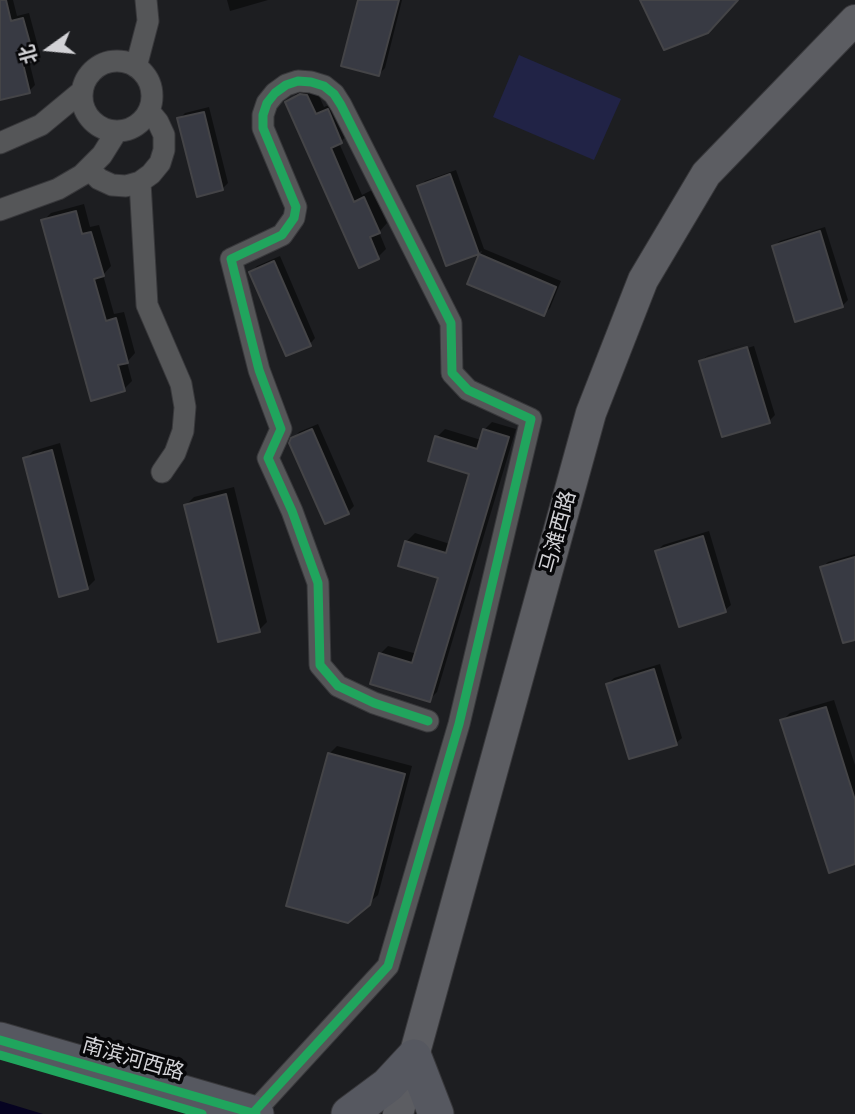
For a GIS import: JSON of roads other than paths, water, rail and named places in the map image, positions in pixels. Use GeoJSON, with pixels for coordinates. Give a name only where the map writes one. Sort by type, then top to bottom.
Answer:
{"type":"FeatureCollection","features":[{"type":"Feature","properties":{"kind":"highway","name":"南滨河西路"},"geometry":{"type":"LineString","coordinates":[[0,1040],[254,1114]]}},
{"type":"Feature","properties":{"kind":"highway","name":"南滨河西路"},"geometry":{"type":"LineString","coordinates":[[0,1055],[202,1114]]}},
{"type":"Feature","properties":{"kind":"highway"},"geometry":{"type":"LineString","coordinates":[[348,1114],[388,1085],[414,1057],[436,1114]]}},
{"type":"Feature","properties":{"kind":"main road","name":"马滩西路"},"geometry":{"type":"LineString","coordinates":[[398,1114],[591,413],[643,280],[706,174],[855,20]]}},
{"type":"Feature","properties":{"kind":"street"},"geometry":{"type":"LineString","coordinates":[[136,67],[148,21],[146,0]]}},
{"type":"Feature","properties":{"kind":"street"},"geometry":{"type":"LineString","coordinates":[[117,61],[136,67],[143,73],[152,92],[149,111],[136,126],[117,131],[98,126],[90,119],[82,101],[82,91],[90,73],[107,62],[117,61]]}},
{"type":"Feature","properties":{"kind":"street"},"geometry":{"type":"LineString","coordinates":[[254,1114],[388,966],[459,724],[531,419],[468,390],[452,373],[451,323],[341,104],[324,86],[298,81],[275,93],[267,103],[263,115],[263,128],[296,207],[294,218],[282,235],[231,259],[259,370],[281,429],[268,458],[292,511],[318,583],[320,665],[338,687],[374,703],[428,721]]}},
{"type":"Feature","properties":{"kind":"street"},"geometry":{"type":"LineString","coordinates":[[0,143],[41,125],[82,91]]}},
{"type":"Feature","properties":{"kind":"street"},"geometry":{"type":"LineString","coordinates":[[89,169],[99,179],[112,185],[126,186],[140,182],[151,174],[160,163],[164,149],[159,122],[149,111]]}},
{"type":"Feature","properties":{"kind":"street"},"geometry":{"type":"LineString","coordinates":[[0,210],[58,189],[89,169],[103,155],[117,131]]}},
{"type":"Feature","properties":{"kind":"street"},"geometry":{"type":"LineString","coordinates":[[140,182],[147,305],[181,384],[185,407],[183,431],[175,453],[162,472]]}}]}
